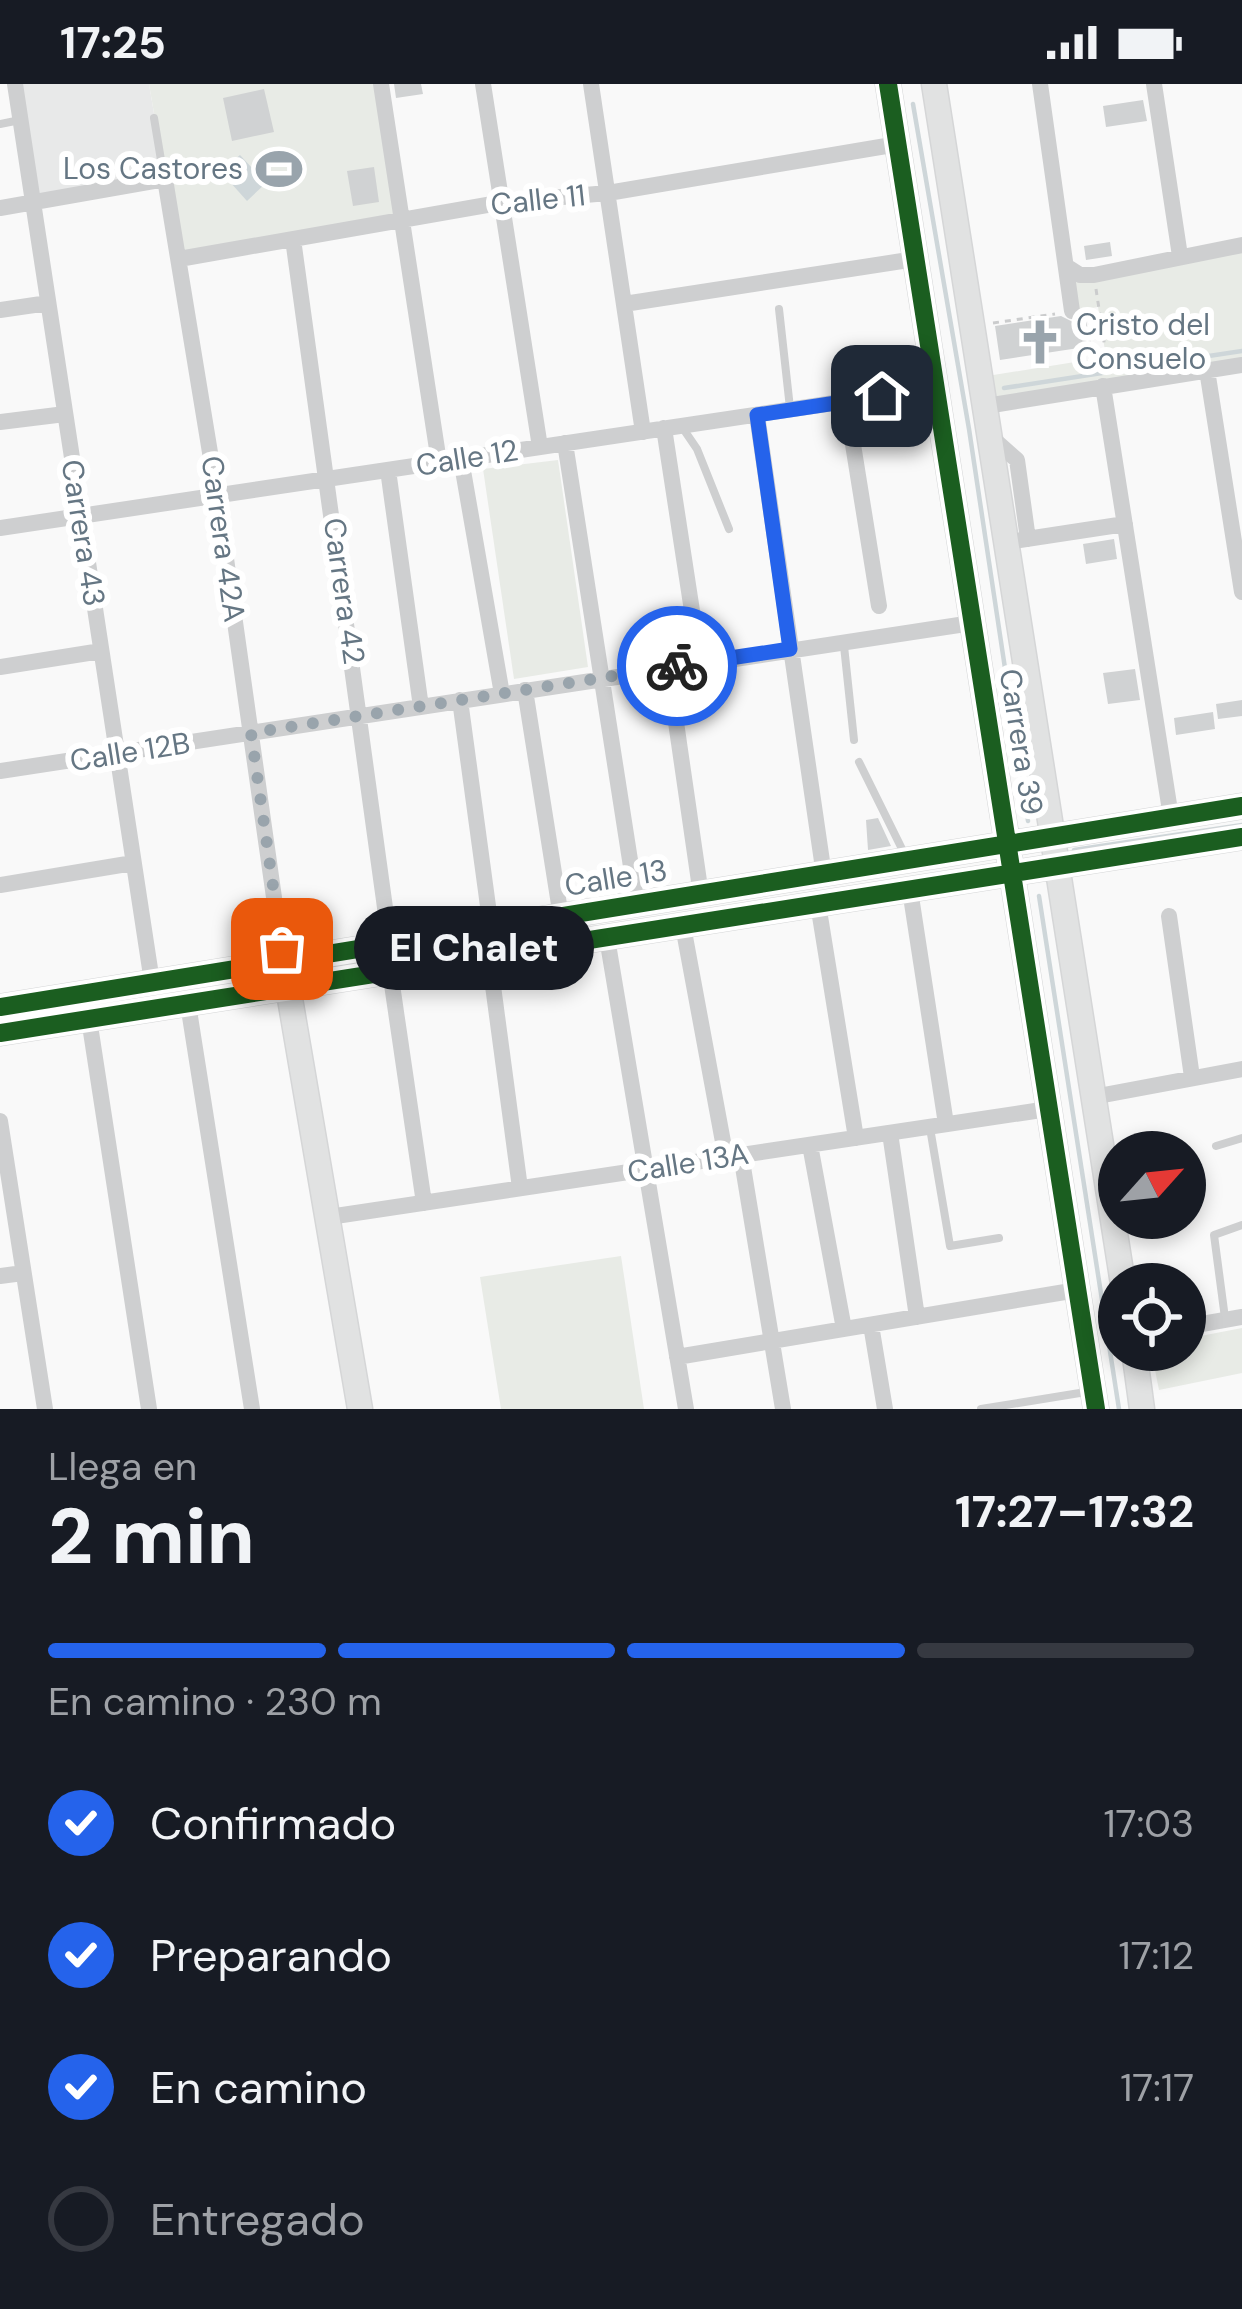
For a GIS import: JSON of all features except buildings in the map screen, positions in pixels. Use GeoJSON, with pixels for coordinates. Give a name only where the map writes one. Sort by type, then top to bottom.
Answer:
{"type":"FeatureCollection","features":[{"type":"Feature","properties":{"kind":"main road","name":"Carrera 39"},"geometry":{"type":"LineString","coordinates":[[888,84],[1011,845],[1063,908],[1120,1263]]}},
{"type":"Feature","properties":{"kind":"main road","name":"Carrera 39"},"geometry":{"type":"LineString","coordinates":[[934,84],[991,437],[1018,540],[1046,795],[1047,838],[1033,870],[1048,1109],[1095,1400]]}},
{"type":"Feature","properties":{"kind":"main road"},"geometry":{"type":"LineString","coordinates":[[1046,795],[1064,818],[1090,829]]}},
{"type":"Feature","properties":{"kind":"main road","name":"Calle 13"},"geometry":{"type":"LineString","coordinates":[[0,1033],[188,1004],[390,944],[1242,806]]}},
{"type":"Feature","properties":{"kind":"main road","name":"Calle 13"},"geometry":{"type":"LineString","coordinates":[[0,1007],[152,982],[390,971],[1242,837]]}},
{"type":"Feature","properties":{"kind":"main road"},"geometry":{"type":"LineString","coordinates":[[1063,908],[1074,878],[1096,859]]}},
{"type":"Feature","properties":{"kind":"main road","name":"Carrera 42A"},"geometry":{"type":"LineString","coordinates":[[286,974],[360,1409]]}},
{"type":"Feature","properties":{"kind":"main road"},"geometry":{"type":"LineString","coordinates":[[1137,1371],[1142,1409]]}},
{"type":"Feature","properties":{"kind":"street"},"geometry":{"type":"LineString","coordinates":[[381,84],[439,462]]}},
{"type":"Feature","properties":{"kind":"street"},"geometry":{"type":"LineString","coordinates":[[483,84],[540,447]]}},
{"type":"Feature","properties":{"kind":"street"},"geometry":{"type":"LineString","coordinates":[[591,84],[643,432]]}},
{"type":"Feature","properties":{"kind":"street"},"geometry":{"type":"LineString","coordinates":[[1040,84],[1072,311]]}},
{"type":"Feature","properties":{"kind":"street"},"geometry":{"type":"LineString","coordinates":[[1154,84],[1180,256]]}},
{"type":"Feature","properties":{"kind":"street","name":"Carrera 43"},"geometry":{"type":"LineString","coordinates":[[10,90],[33,202],[152,982]]}},
{"type":"Feature","properties":{"kind":"street","name":"Calle 11"},"geometry":{"type":"LineString","coordinates":[[179,259],[504,202],[608,193],[898,144]]}},
{"type":"Feature","properties":{"kind":"street"},"geometry":{"type":"LineString","coordinates":[[0,208],[165,179]]}},
{"type":"Feature","properties":{"kind":"street","name":"Carrera 42A"},"geometry":{"type":"LineString","coordinates":[[165,179],[217,496],[286,974]]}},
{"type":"Feature","properties":{"kind":"street","name":"Carrera 42"},"geometry":{"type":"LineString","coordinates":[[293,239],[390,944]]}},
{"type":"Feature","properties":{"kind":"street"},"geometry":{"type":"LineString","coordinates":[[1069,268],[1094,275],[1242,245]]}},
{"type":"Feature","properties":{"kind":"street"},"geometry":{"type":"LineString","coordinates":[[624,304],[915,259]]}},
{"type":"Feature","properties":{"kind":"street"},"geometry":{"type":"LineString","coordinates":[[0,310],[48,303]]}},
{"type":"Feature","properties":{"kind":"street"},"geometry":{"type":"LineString","coordinates":[[986,406],[1242,365]]}},
{"type":"Feature","properties":{"kind":"street"},"geometry":{"type":"LineString","coordinates":[[1207,370],[1242,592]]}},
{"type":"Feature","properties":{"kind":"street"},"geometry":{"type":"LineString","coordinates":[[1103,386],[1171,817]]}},
{"type":"Feature","properties":{"kind":"street","name":"Calle 12"},"geometry":{"type":"LineString","coordinates":[[0,528],[934,388]]}},
{"type":"Feature","properties":{"kind":"street"},"geometry":{"type":"LineString","coordinates":[[846,401],[879,606]]}},
{"type":"Feature","properties":{"kind":"street"},"geometry":{"type":"LineString","coordinates":[[0,422],[65,414]]}},
{"type":"Feature","properties":{"kind":"street"},"geometry":{"type":"LineString","coordinates":[[757,415],[824,875]]}},
{"type":"Feature","properties":{"kind":"street"},"geometry":{"type":"LineString","coordinates":[[673,427],[700,662]]}},
{"type":"Feature","properties":{"kind":"street"},"geometry":{"type":"LineString","coordinates":[[565,443],[637,905]]}},
{"type":"Feature","properties":{"kind":"street"},"geometry":{"type":"LineString","coordinates":[[461,459],[502,694]]}},
{"type":"Feature","properties":{"kind":"street"},"geometry":{"type":"LineString","coordinates":[[388,470],[421,706]]}},
{"type":"Feature","properties":{"kind":"street"},"geometry":{"type":"LineString","coordinates":[[1018,540],[1125,524]]}},
{"type":"Feature","properties":{"kind":"street","name":"Calle 12B"},"geometry":{"type":"LineString","coordinates":[[0,772],[972,623]]}},
{"type":"Feature","properties":{"kind":"street"},"geometry":{"type":"LineString","coordinates":[[0,667],[101,651]]}},
{"type":"Feature","properties":{"kind":"street"},"geometry":{"type":"LineString","coordinates":[[668,668],[701,895]]}},
{"type":"Feature","properties":{"kind":"street"},"geometry":{"type":"LineString","coordinates":[[525,691],[561,917]]}},
{"type":"Feature","properties":{"kind":"street"},"geometry":{"type":"LineString","coordinates":[[460,700],[491,928]]}},
{"type":"Feature","properties":{"kind":"street"},"geometry":{"type":"LineString","coordinates":[[0,885],[134,863]]}},
{"type":"Feature","properties":{"kind":"street"},"geometry":{"type":"LineString","coordinates":[[910,890],[938,1126]]}},
{"type":"Feature","properties":{"kind":"street"},"geometry":{"type":"LineString","coordinates":[[818,904],[856,1138]]}},
{"type":"Feature","properties":{"kind":"street"},"geometry":{"type":"LineString","coordinates":[[1169,916],[1192,1077]]}},
{"type":"Feature","properties":{"kind":"street"},"geometry":{"type":"LineString","coordinates":[[683,926],[783,1409]]}},
{"type":"Feature","properties":{"kind":"street"},"geometry":{"type":"LineString","coordinates":[[607,938],[686,1409]]}},
{"type":"Feature","properties":{"kind":"street"},"geometry":{"type":"LineString","coordinates":[[489,956],[520,1188]]}},
{"type":"Feature","properties":{"kind":"street"},"geometry":{"type":"LineString","coordinates":[[390,971],[424,1203]]}},
{"type":"Feature","properties":{"kind":"street"},"geometry":{"type":"LineString","coordinates":[[188,1004],[252,1409]]}},
{"type":"Feature","properties":{"kind":"street"},"geometry":{"type":"LineString","coordinates":[[89,1019],[149,1409]]}},
{"type":"Feature","properties":{"kind":"street"},"geometry":{"type":"LineString","coordinates":[[1093,1097],[1242,1069]]}},
{"type":"Feature","properties":{"kind":"street","name":"Calle 13A"},"geometry":{"type":"LineString","coordinates":[[329,1217],[1048,1109]]}},
{"type":"Feature","properties":{"kind":"street"},"geometry":{"type":"LineString","coordinates":[[0,1121],[45,1409]]}},
{"type":"Feature","properties":{"kind":"street"},"geometry":{"type":"LineString","coordinates":[[890,1133],[917,1317]]}},
{"type":"Feature","properties":{"kind":"street"},"geometry":{"type":"LineString","coordinates":[[810,1145],[844,1329]]}},
{"type":"Feature","properties":{"kind":"street"},"geometry":{"type":"LineString","coordinates":[[0,1276],[23,1273]]}},
{"type":"Feature","properties":{"kind":"street"},"geometry":{"type":"LineString","coordinates":[[677,1357],[1077,1290]]}},
{"type":"Feature","properties":{"kind":"street"},"geometry":{"type":"LineString","coordinates":[[871,1325],[885,1409]]}},
{"type":"Feature","properties":{"kind":"lane","name":"Carrera 42A"},"geometry":{"type":"LineString","coordinates":[[154,118],[165,179]]}},
{"type":"Feature","properties":{"kind":"lane"},"geometry":{"type":"LineString","coordinates":[[0,124],[20,121]]}},
{"type":"Feature","properties":{"kind":"lane"},"geometry":{"type":"LineString","coordinates":[[779,309],[790,410]]}},
{"type":"Feature","properties":{"kind":"lane"},"geometry":{"type":"LineString","coordinates":[[673,427],[697,449],[729,529]]}},
{"type":"Feature","properties":{"kind":"lane"},"geometry":{"type":"LineString","coordinates":[[844,641],[854,740]]}},
{"type":"Feature","properties":{"kind":"lane"},"geometry":{"type":"LineString","coordinates":[[859,762],[908,862]]}},
{"type":"Feature","properties":{"kind":"lane"},"geometry":{"type":"LineString","coordinates":[[938,1126],[950,1246],[999,1238]]}},
{"type":"Feature","properties":{"kind":"lane"},"geometry":{"type":"LineString","coordinates":[[1216,1146],[1242,1138]]}},
{"type":"Feature","properties":{"kind":"lane"},"geometry":{"type":"LineString","coordinates":[[1234,1319],[1214,1235],[1242,1225]]}},
{"type":"Feature","properties":{"kind":"lane"},"geometry":{"type":"LineString","coordinates":[[981,1409],[1095,1400]]}},
{"type":"Feature","properties":{"kind":"path"},"geometry":{"type":"LineString","coordinates":[[1098,307],[1106,358]]}},
{"type":"Feature","properties":{"kind":"path"},"geometry":{"type":"LineString","coordinates":[[973,326],[1072,311]]}},
{"type":"Feature","properties":{"kind":"shaded area"},"geometry":{"type":"Polygon","coordinates":[[[15,84],[149,84],[165,179],[33,202],[15,84]]]}},
{"type":"Feature","properties":{"kind":"shaded area","name":"Los Castores"},"geometry":{"type":"Polygon","coordinates":[[[149,84],[381,84],[403,220],[179,259],[149,84]]]}},
{"type":"Feature","properties":{"kind":"shaded area"},"geometry":{"type":"Polygon","coordinates":[[[240,155],[266,183],[247,201],[221,172],[240,155]]]}},
{"type":"Feature","properties":{"kind":"shaded area"},"geometry":{"type":"Polygon","coordinates":[[[1242,245],[1242,365],[986,406],[981,377],[1106,357],[1098,307],[1072,311],[1069,268],[1080,275],[1242,245]]]}},
{"type":"Feature","properties":{"kind":"shaded area"},"geometry":{"type":"Polygon","coordinates":[[[558,460],[588,667],[514,679],[483,469],[558,460]]]}},
{"type":"Feature","properties":{"kind":"shaded area"},"geometry":{"type":"Polygon","coordinates":[[[621,1256],[644,1409],[501,1409],[480,1277],[621,1256]]]}},
{"type":"Feature","properties":{"kind":"shaded area"},"geometry":{"type":"Polygon","coordinates":[[[1242,1328],[1242,1373],[1159,1390],[1155,1371],[1206,1371],[1206,1335],[1242,1328]]]}},
{"type":"Feature","properties":{"kind":"waterway"},"geometry":{"type":"LineString","coordinates":[[913,104],[969,429],[1028,821]]}},
{"type":"Feature","properties":{"kind":"waterway"},"geometry":{"type":"LineString","coordinates":[[1116,370],[1242,351]]}},
{"type":"Feature","properties":{"kind":"waterway"},"geometry":{"type":"LineString","coordinates":[[1004,388],[1102,373]]}},
{"type":"Feature","properties":{"kind":"waterway"},"geometry":{"type":"LineString","coordinates":[[1074,850],[1242,825]]}},
{"type":"Feature","properties":{"kind":"waterway"},"geometry":{"type":"LineString","coordinates":[[1039,896],[1119,1409]]}},
{"type":"Feature","properties":{"kind":"cycle path"},"geometry":{"type":"LineString","coordinates":[[888,84],[1096,1409]]}},
{"type":"Feature","properties":{"kind":"cycle path"},"geometry":{"type":"LineString","coordinates":[[0,1007],[1242,806]]}},
{"type":"Feature","properties":{"kind":"cycle path"},"geometry":{"type":"LineString","coordinates":[[0,1033],[1242,837]]}},
{"type":"Feature","properties":{"kind":"way so far"},"geometry":{"type":"LineString","coordinates":[[282,949],[251,733],[677,666]]}},
{"type":"Feature","properties":{"kind":"place","name":"Los Castores"},"geometry":{"type":"Point","coordinates":[279,169]}},
{"type":"Feature","properties":{"kind":"place","name":"Cristo del Consuelo"},"geometry":{"type":"Point","coordinates":[1040,342]}},
{"type":"Feature","properties":{"kind":"place","name":"El Chalet"},"geometry":{"type":"Point","coordinates":[282,949]}},
{"type":"Feature","properties":{"kind":"route"},"geometry":{"type":"LineString","coordinates":[[677,666],[790,649],[757,415],[882,396]]}}]}
